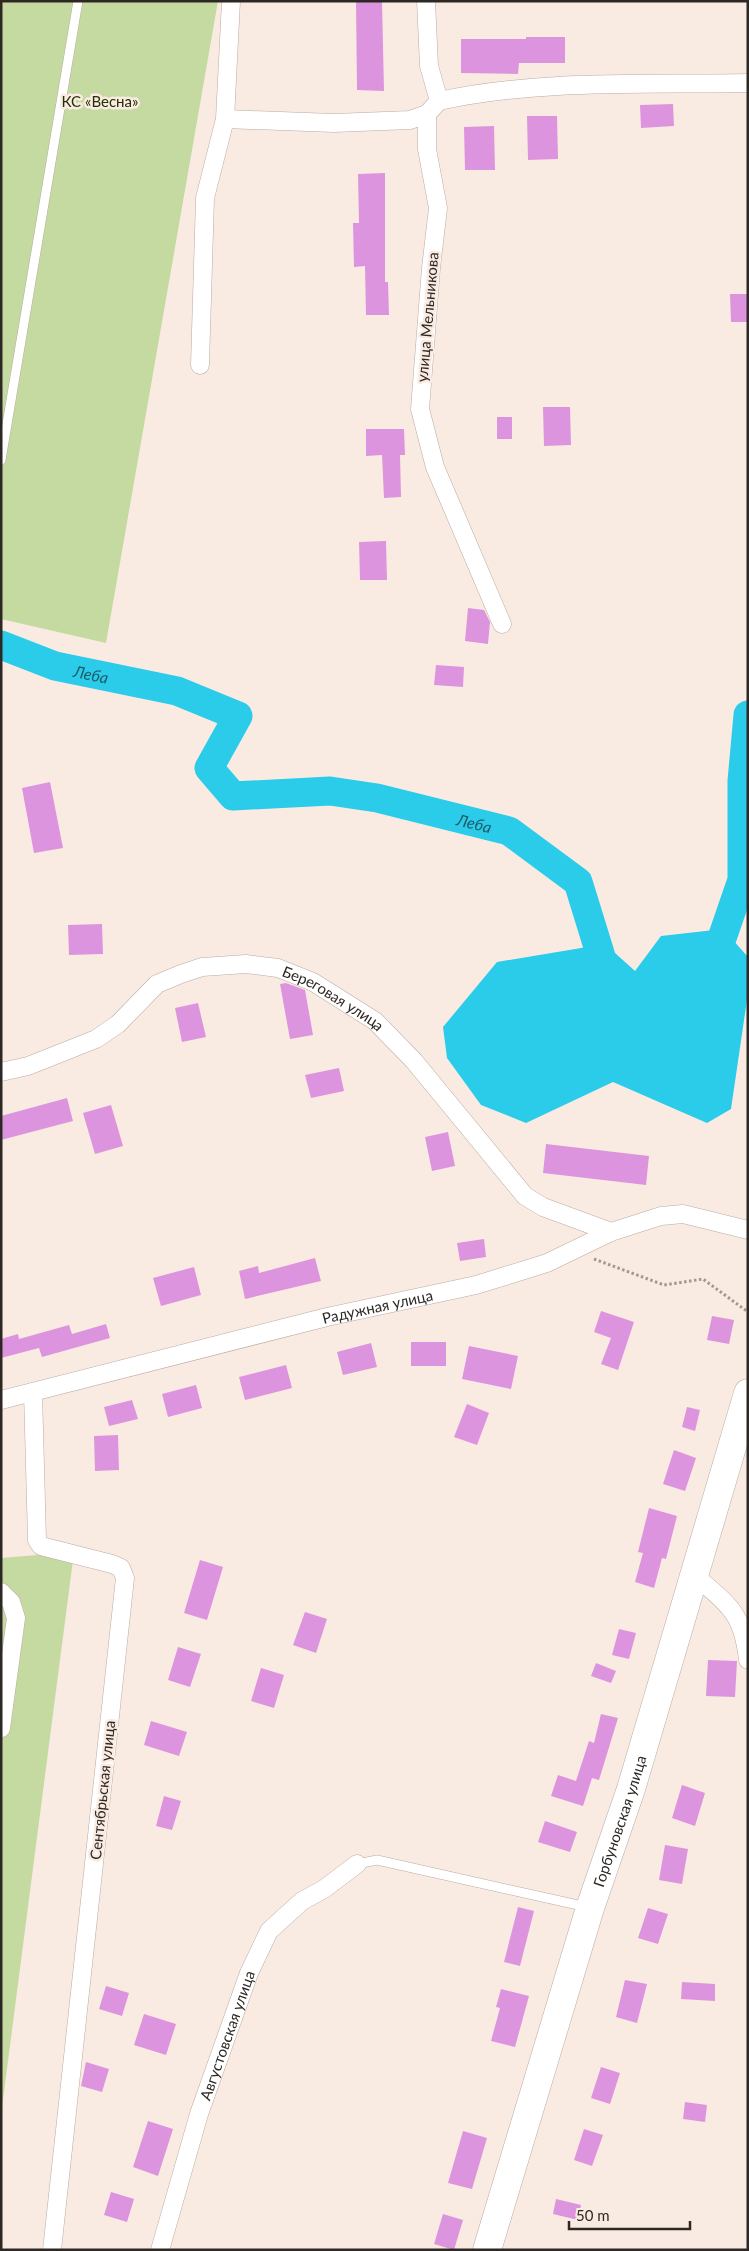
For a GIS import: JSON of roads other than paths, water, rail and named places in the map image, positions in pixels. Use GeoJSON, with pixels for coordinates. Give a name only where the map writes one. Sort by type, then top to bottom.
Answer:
{"type":"FeatureCollection","features":[{"type":"Feature","properties":{"kind":"main road","name":"Горбуновская улица"},"geometry":{"type":"LineString","coordinates":[[487,2250],[590,1908],[631,1789],[748,1394]]}},
{"type":"Feature","properties":{"kind":"street"},"geometry":{"type":"LineString","coordinates":[[200,365],[205,198],[225,119],[231,1]]}},
{"type":"Feature","properties":{"kind":"street"},"geometry":{"type":"LineString","coordinates":[[426,1],[429,66],[439,101]]}},
{"type":"Feature","properties":{"kind":"street"},"geometry":{"type":"LineString","coordinates":[[225,119],[334,123],[410,120],[427,114],[439,101],[459,97],[567,86],[748,84]]}},
{"type":"Feature","properties":{"kind":"street","name":"улица Мельникова"},"geometry":{"type":"LineString","coordinates":[[427,114],[427,149],[438,208],[430,268],[420,409],[435,467],[502,624]]}},
{"type":"Feature","properties":{"kind":"street","name":"Береговая улица"},"geometry":{"type":"LineString","coordinates":[[1,1072],[28,1066],[96,1039],[118,1024],[157,984],[181,974],[202,967],[246,964],[278,968],[313,982],[382,1028],[414,1061],[525,1196],[543,1207],[611,1232]]}},
{"type":"Feature","properties":{"kind":"street","name":"Радужная улица"},"geometry":{"type":"LineString","coordinates":[[1,1400],[327,1317],[476,1285],[547,1263],[611,1232],[661,1216],[683,1214],[748,1230]]}},
{"type":"Feature","properties":{"kind":"street","name":"Сентябрьская улица"},"geometry":{"type":"LineString","coordinates":[[34,1392],[37,1540],[41,1546],[112,1564],[121,1568],[125,1578],[52,2250]]}},
{"type":"Feature","properties":{"kind":"street"},"geometry":{"type":"LineString","coordinates":[[695,1576],[729,1604],[740,1622],[745,1638],[748,1660]]}},
{"type":"Feature","properties":{"kind":"street"},"geometry":{"type":"LineString","coordinates":[[1,1592],[11,1602],[16,1618],[1,1728]]}},
{"type":"Feature","properties":{"kind":"street","name":"Августовская улица"},"geometry":{"type":"LineString","coordinates":[[160,2250],[199,2114],[250,1973],[269,1931],[302,1901],[324,1889],[357,1864]]}},
{"type":"Feature","properties":{"kind":"lane"},"geometry":{"type":"LineString","coordinates":[[1,460],[78,1]]}},
{"type":"Feature","properties":{"kind":"lane"},"geometry":{"type":"LineString","coordinates":[[357,1864],[377,1860],[590,1908]]}},
{"type":"Feature","properties":{"kind":"water"},"geometry":{"type":"Polygon","coordinates":[[[723,929],[748,957],[748,993],[731,1109],[707,1123],[613,1082],[526,1123],[481,1105],[447,1058],[443,1027],[497,962],[605,944],[635,971],[661,936],[723,929]]]}},
{"type":"Feature","properties":{"kind":"waterway","name":"Леба"},"geometry":{"type":"LineString","coordinates":[[1,645],[55,666],[177,691],[238,716],[209,768],[233,796],[330,791],[377,798],[509,831],[578,882],[603,963],[618,976]]}},
{"type":"Feature","properties":{"kind":"waterway","name":"Леба"},"geometry":{"type":"LineString","coordinates":[[704,963],[721,941],[742,880],[742,781],[748,715]]}},
{"type":"Feature","properties":{"kind":"park label","name":"КС «Весна»"},"geometry":{"type":"Point","coordinates":[100,101]}}]}
